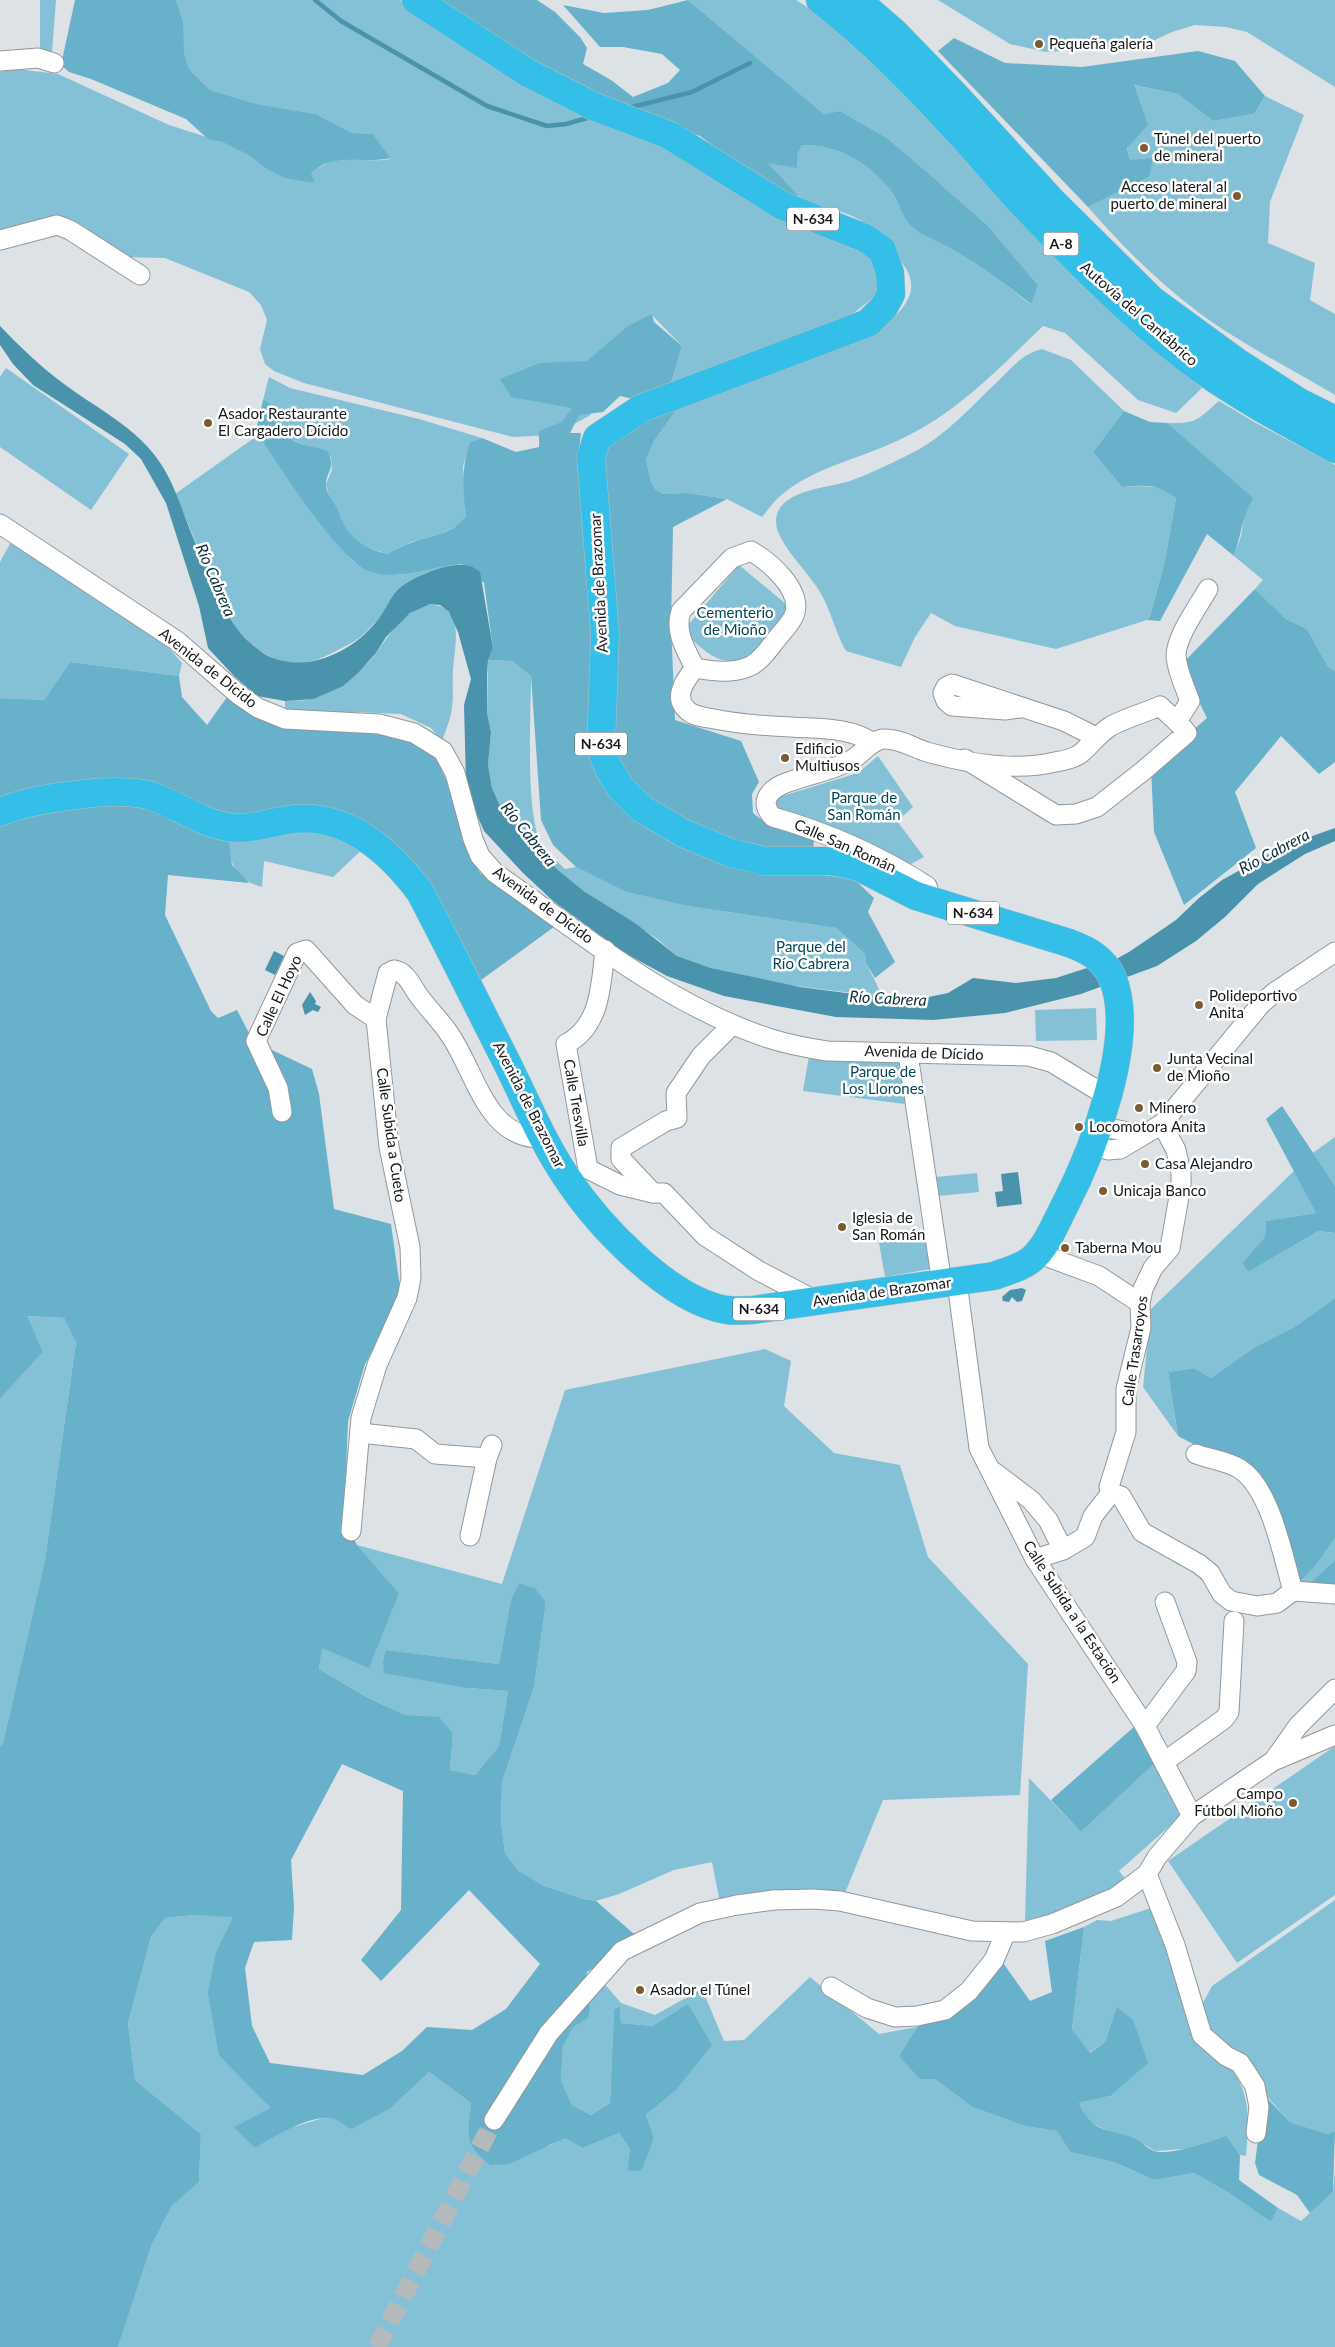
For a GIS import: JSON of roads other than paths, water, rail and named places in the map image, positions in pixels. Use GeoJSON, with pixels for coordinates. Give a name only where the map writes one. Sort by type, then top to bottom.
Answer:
{"type":"FeatureCollection","features":[{"type":"Feature","properties":{"kind":"highway","name":"Avenida de Brazomar"},"geometry":{"type":"LineString","coordinates":[[0,812],[42,800],[135,792],[157,798],[208,822],[230,828],[264,825],[294,819],[318,818],[346,827],[372,841],[400,865],[420,892],[543,1138],[566,1178],[592,1211],[634,1255],[666,1282],[695,1299],[727,1310],[753,1310],[994,1276],[1016,1269],[1037,1253],[1052,1232],[1078,1180],[1092,1145],[1104,1108],[1118,1035],[1119,1007],[1117,991],[1112,976],[1103,962],[1091,951],[1069,942],[916,896],[859,867],[830,861],[765,861],[732,853],[683,834],[642,809],[620,787],[608,767],[602,749],[605,634],[591,457],[597,438],[642,408],[868,323],[884,307],[891,294],[890,273],[882,250],[865,238],[784,206],[669,135],[596,107],[528,74],[416,0]]}},
{"type":"Feature","properties":{"kind":"highway","name":"Autovía del Cantábrico"},"geometry":{"type":"LineString","coordinates":[[820,0],[888,59],[964,138],[1031,213],[1096,278],[1166,342],[1203,370],[1260,407],[1335,449]]}},
{"type":"Feature","properties":{"kind":"highway","name":"Autovía del Cantábrico"},"geometry":{"type":"LineString","coordinates":[[857,0],[895,33],[948,87],[1053,202],[1152,300],[1237,362],[1298,402],[1335,420]]}},
{"type":"Feature","properties":{"kind":"street"},"geometry":{"type":"LineString","coordinates":[[0,61],[38,58],[54,63]]}},
{"type":"Feature","properties":{"kind":"street"},"geometry":{"type":"LineString","coordinates":[[0,240],[57,225],[70,230],[140,276]]}},
{"type":"Feature","properties":{"kind":"street","name":"Avenida de Dícido"},"geometry":{"type":"LineString","coordinates":[[0,524],[177,641],[258,708],[285,719],[380,724],[414,733],[442,751],[455,773],[473,839],[480,856],[495,873],[656,985],[732,1024],[769,1038],[827,1051],[1029,1056],[1051,1062],[1104,1108],[1109,1128],[1141,1135]]}},
{"type":"Feature","properties":{"kind":"street"},"geometry":{"type":"LineString","coordinates":[[751,551],[761,557],[788,585],[796,604],[794,615],[760,660],[748,667],[714,672],[695,668],[679,632],[678,620],[681,611],[732,558],[751,551]]}},
{"type":"Feature","properties":{"kind":"street"},"geometry":{"type":"LineString","coordinates":[[1178,720],[1190,701],[1178,668],[1176,656],[1178,642],[1208,590]]}},
{"type":"Feature","properties":{"kind":"street"},"geometry":{"type":"LineString","coordinates":[[695,668],[685,681],[681,699],[687,711],[696,716],[740,724],[846,731],[862,735],[873,742],[883,739],[892,740],[928,752],[965,759],[996,765],[1026,766],[1054,763],[1079,755],[1096,737],[1112,726],[1160,706],[1178,720],[1187,733],[1097,807],[1076,814],[1056,815],[965,759]]}},
{"type":"Feature","properties":{"kind":"street"},"geometry":{"type":"LineString","coordinates":[[1020,708],[1064,721],[1096,737]]}},
{"type":"Feature","properties":{"kind":"street","name":"Calle San Román"},"geometry":{"type":"LineString","coordinates":[[873,742],[852,760],[772,791],[767,796],[765,803],[767,811],[773,817],[842,842],[915,878],[927,886],[931,900]]}},
{"type":"Feature","properties":{"kind":"street","name":"Calle El Hoyo"},"geometry":{"type":"LineString","coordinates":[[282,1112],[278,1088],[256,1041],[297,953],[306,950],[355,1005],[376,1019]]}},
{"type":"Feature","properties":{"kind":"street","name":"Calle Tresvilla"},"geometry":{"type":"LineString","coordinates":[[605,950],[596,1010],[576,1039],[566,1044],[588,1169],[620,1185],[653,1193],[664,1192],[705,1236],[759,1271],[807,1296],[808,1302]]}},
{"type":"Feature","properties":{"kind":"street"},"geometry":{"type":"LineString","coordinates":[[1078,1180],[1141,1135],[1162,1124],[1261,1004],[1275,992],[1335,952]]}},
{"type":"Feature","properties":{"kind":"street","name":"Calle Subida a Cueto"},"geometry":{"type":"LineString","coordinates":[[351,1531],[361,1418],[377,1366],[407,1298],[411,1278],[410,1247],[389,1147],[376,1019],[388,973],[394,970],[404,974],[450,1035],[493,1115],[503,1127],[514,1134],[529,1138],[543,1138]]}},
{"type":"Feature","properties":{"kind":"street","name":"Calle Tresvilla"},"geometry":{"type":"LineString","coordinates":[[653,1193],[621,1159],[621,1148],[666,1121],[677,1118],[676,1093],[701,1056],[732,1024]]}},
{"type":"Feature","properties":{"kind":"street","name":"Calle Subida a la Estación"},"geometry":{"type":"LineString","coordinates":[[908,1054],[979,1448],[1035,1559],[1145,1726],[1192,1816]]}},
{"type":"Feature","properties":{"kind":"street","name":"Calle Trasarroyos"},"geometry":{"type":"LineString","coordinates":[[1112,1493],[1109,1487],[1126,1432],[1126,1389],[1140,1328],[1140,1302],[1143,1289],[1153,1268],[1170,1248],[1181,1185],[1181,1173],[1176,1150],[1162,1124]]}},
{"type":"Feature","properties":{"kind":"street"},"geometry":{"type":"LineString","coordinates":[[1092,1145],[1108,1150],[1120,1149]]}},
{"type":"Feature","properties":{"kind":"street"},"geometry":{"type":"LineString","coordinates":[[1037,1253],[1100,1276],[1140,1302]]}},
{"type":"Feature","properties":{"kind":"street"},"geometry":{"type":"LineString","coordinates":[[360,1433],[416,1439],[435,1454],[489,1451],[470,1536]]}},
{"type":"Feature","properties":{"kind":"street"},"geometry":{"type":"LineString","coordinates":[[1196,1454],[1239,1469],[1256,1484],[1267,1508],[1293,1591]]}},
{"type":"Feature","properties":{"kind":"street"},"geometry":{"type":"LineString","coordinates":[[991,1469],[1031,1500],[1048,1520],[1063,1550]]}},
{"type":"Feature","properties":{"kind":"street"},"geometry":{"type":"LineString","coordinates":[[1035,1559],[1063,1550],[1085,1537],[1093,1516],[1112,1493],[1121,1496],[1142,1532],[1200,1564],[1210,1573],[1222,1594],[1231,1601],[1257,1606],[1277,1603],[1293,1591],[1335,1594]]}},
{"type":"Feature","properties":{"kind":"street"},"geometry":{"type":"LineString","coordinates":[[1145,1726],[1186,1671],[1187,1662],[1165,1602]]}},
{"type":"Feature","properties":{"kind":"street"},"geometry":{"type":"LineString","coordinates":[[1164,1762],[1224,1718],[1229,1712],[1234,1621]]}},
{"type":"Feature","properties":{"kind":"street"},"geometry":{"type":"LineString","coordinates":[[1273,1761],[1298,1726],[1335,1689]]}},
{"type":"Feature","properties":{"kind":"street"},"geometry":{"type":"LineString","coordinates":[[494,2120],[549,2033],[622,1951],[700,1913],[774,1900],[840,1901],[972,1931],[1023,1932],[1052,1924],[1116,1897],[1147,1874],[1157,1856],[1192,1816],[1273,1761],[1335,1735]]}},
{"type":"Feature","properties":{"kind":"street"},"geometry":{"type":"LineString","coordinates":[[1147,1874],[1175,1945],[1202,2035],[1226,2056],[1240,2063],[1255,2086],[1259,2106],[1256,2133]]}},
{"type":"Feature","properties":{"kind":"street"},"geometry":{"type":"LineString","coordinates":[[832,1987],[867,2008],[896,2017],[917,2016],[945,2010],[969,1991],[994,1960],[1006,1932]]}},
{"type":"Feature","properties":{"kind":"water","name":"Río Cabrera"},"geometry":{"type":"Polygon","coordinates":[[[0,326],[47,371],[122,424],[148,447],[159,460],[172,484],[195,542],[232,622],[245,638],[268,656],[287,662],[301,662],[330,656],[355,642],[366,632],[379,619],[395,593],[408,582],[437,569],[456,565],[470,566],[480,572],[493,648],[488,660],[487,676],[487,713],[491,732],[488,765],[492,788],[501,808],[527,839],[558,870],[585,892],[635,923],[677,956],[711,968],[800,987],[869,996],[924,998],[948,993],[973,978],[1016,983],[1056,978],[1118,958],[1129,952],[1176,920],[1199,898],[1222,880],[1284,846],[1335,828],[1335,841],[1305,854],[1258,884],[1225,917],[1196,941],[1157,966],[1081,994],[1005,1013],[933,1020],[836,1017],[724,996],[667,976],[623,952],[553,901],[523,873],[484,831],[472,804],[466,781],[464,705],[471,679],[458,632],[449,612],[440,605],[430,604],[410,613],[386,637],[376,653],[358,673],[343,686],[314,699],[285,701],[257,696],[234,676],[208,648],[199,606],[166,503],[141,459],[125,444],[33,385],[13,364],[0,345],[0,326]]]}},
{"type":"Feature","properties":{"kind":"water"},"geometry":{"type":"Polygon","coordinates":[[[274,951],[284,956],[275,975],[265,970],[274,951]]]}},
{"type":"Feature","properties":{"kind":"water"},"geometry":{"type":"Polygon","coordinates":[[[310,992],[316,1001],[315,1004],[321,1007],[318,1012],[313,1010],[305,1015],[302,1005],[310,992]]]}},
{"type":"Feature","properties":{"kind":"water"},"geometry":{"type":"Polygon","coordinates":[[[1018,1172],[1022,1204],[997,1207],[995,1192],[1003,1191],[1001,1174],[1018,1172]]]}},
{"type":"Feature","properties":{"kind":"water"},"geometry":{"type":"Polygon","coordinates":[[[1022,1288],[1026,1290],[1022,1301],[1017,1302],[1012,1297],[1009,1302],[1003,1301],[1002,1297],[1010,1290],[1022,1288]]]}},
{"type":"Feature","properties":{"kind":"waterway"},"geometry":{"type":"LineString","coordinates":[[315,0],[341,21],[487,106],[547,126],[566,124],[591,117]]}},
{"type":"Feature","properties":{"kind":"waterway"},"geometry":{"type":"LineString","coordinates":[[628,108],[692,92],[750,63]]}},
{"type":"Feature","properties":{"kind":"tunnel"},"geometry":{"type":"LineString","coordinates":[[377,2347],[494,2120]]}},
{"type":"Feature","properties":{"kind":"place","name":"Pequeña galería"},"geometry":{"type":"Point","coordinates":[1039,44]}},
{"type":"Feature","properties":{"kind":"place","name":"Túnel del puerto de mineral"},"geometry":{"type":"Point","coordinates":[1144,148]}},
{"type":"Feature","properties":{"kind":"place","name":"Acceso lateral al puerto de mineral"},"geometry":{"type":"Point","coordinates":[1237,196]}},
{"type":"Feature","properties":{"kind":"place","name":"Asador Restaurante El Cargadero Dícido"},"geometry":{"type":"Point","coordinates":[208,423]}},
{"type":"Feature","properties":{"kind":"place","name":"Edificio Multiusos"},"geometry":{"type":"Point","coordinates":[785,758]}},
{"type":"Feature","properties":{"kind":"place","name":"Polideportivo Anita"},"geometry":{"type":"Point","coordinates":[1199,1005]}},
{"type":"Feature","properties":{"kind":"place","name":"Junta Vecinal de Mioño"},"geometry":{"type":"Point","coordinates":[1157,1068]}},
{"type":"Feature","properties":{"kind":"place","name":"Minero"},"geometry":{"type":"Point","coordinates":[1139,1108]}},
{"type":"Feature","properties":{"kind":"place","name":"Locomotora Anita"},"geometry":{"type":"Point","coordinates":[1079,1127]}},
{"type":"Feature","properties":{"kind":"place","name":"Casa Alejandro"},"geometry":{"type":"Point","coordinates":[1145,1164]}},
{"type":"Feature","properties":{"kind":"place","name":"Unicaja Banco"},"geometry":{"type":"Point","coordinates":[1103,1191]}},
{"type":"Feature","properties":{"kind":"place","name":"Iglesia de San Román"},"geometry":{"type":"Point","coordinates":[842,1227]}},
{"type":"Feature","properties":{"kind":"place","name":"Taberna Mou"},"geometry":{"type":"Point","coordinates":[1065,1248]}},
{"type":"Feature","properties":{"kind":"place","name":"Campo Fútbol Mioño"},"geometry":{"type":"Point","coordinates":[1293,1803]}},
{"type":"Feature","properties":{"kind":"place","name":"Asador el Túnel"},"geometry":{"type":"Point","coordinates":[640,1990]}},
{"type":"Feature","properties":{"kind":"park label","name":"Cementerio de Mioño"},"geometry":{"type":"Point","coordinates":[735,622]}},
{"type":"Feature","properties":{"kind":"park label","name":"Parque de San Román"},"geometry":{"type":"Point","coordinates":[864,806]}},
{"type":"Feature","properties":{"kind":"park label","name":"Parque del Río Cabrera"},"geometry":{"type":"Point","coordinates":[811,956]}},
{"type":"Feature","properties":{"kind":"park label","name":"Parque de Los Llorones"},"geometry":{"type":"Point","coordinates":[883,1080]}}]}
